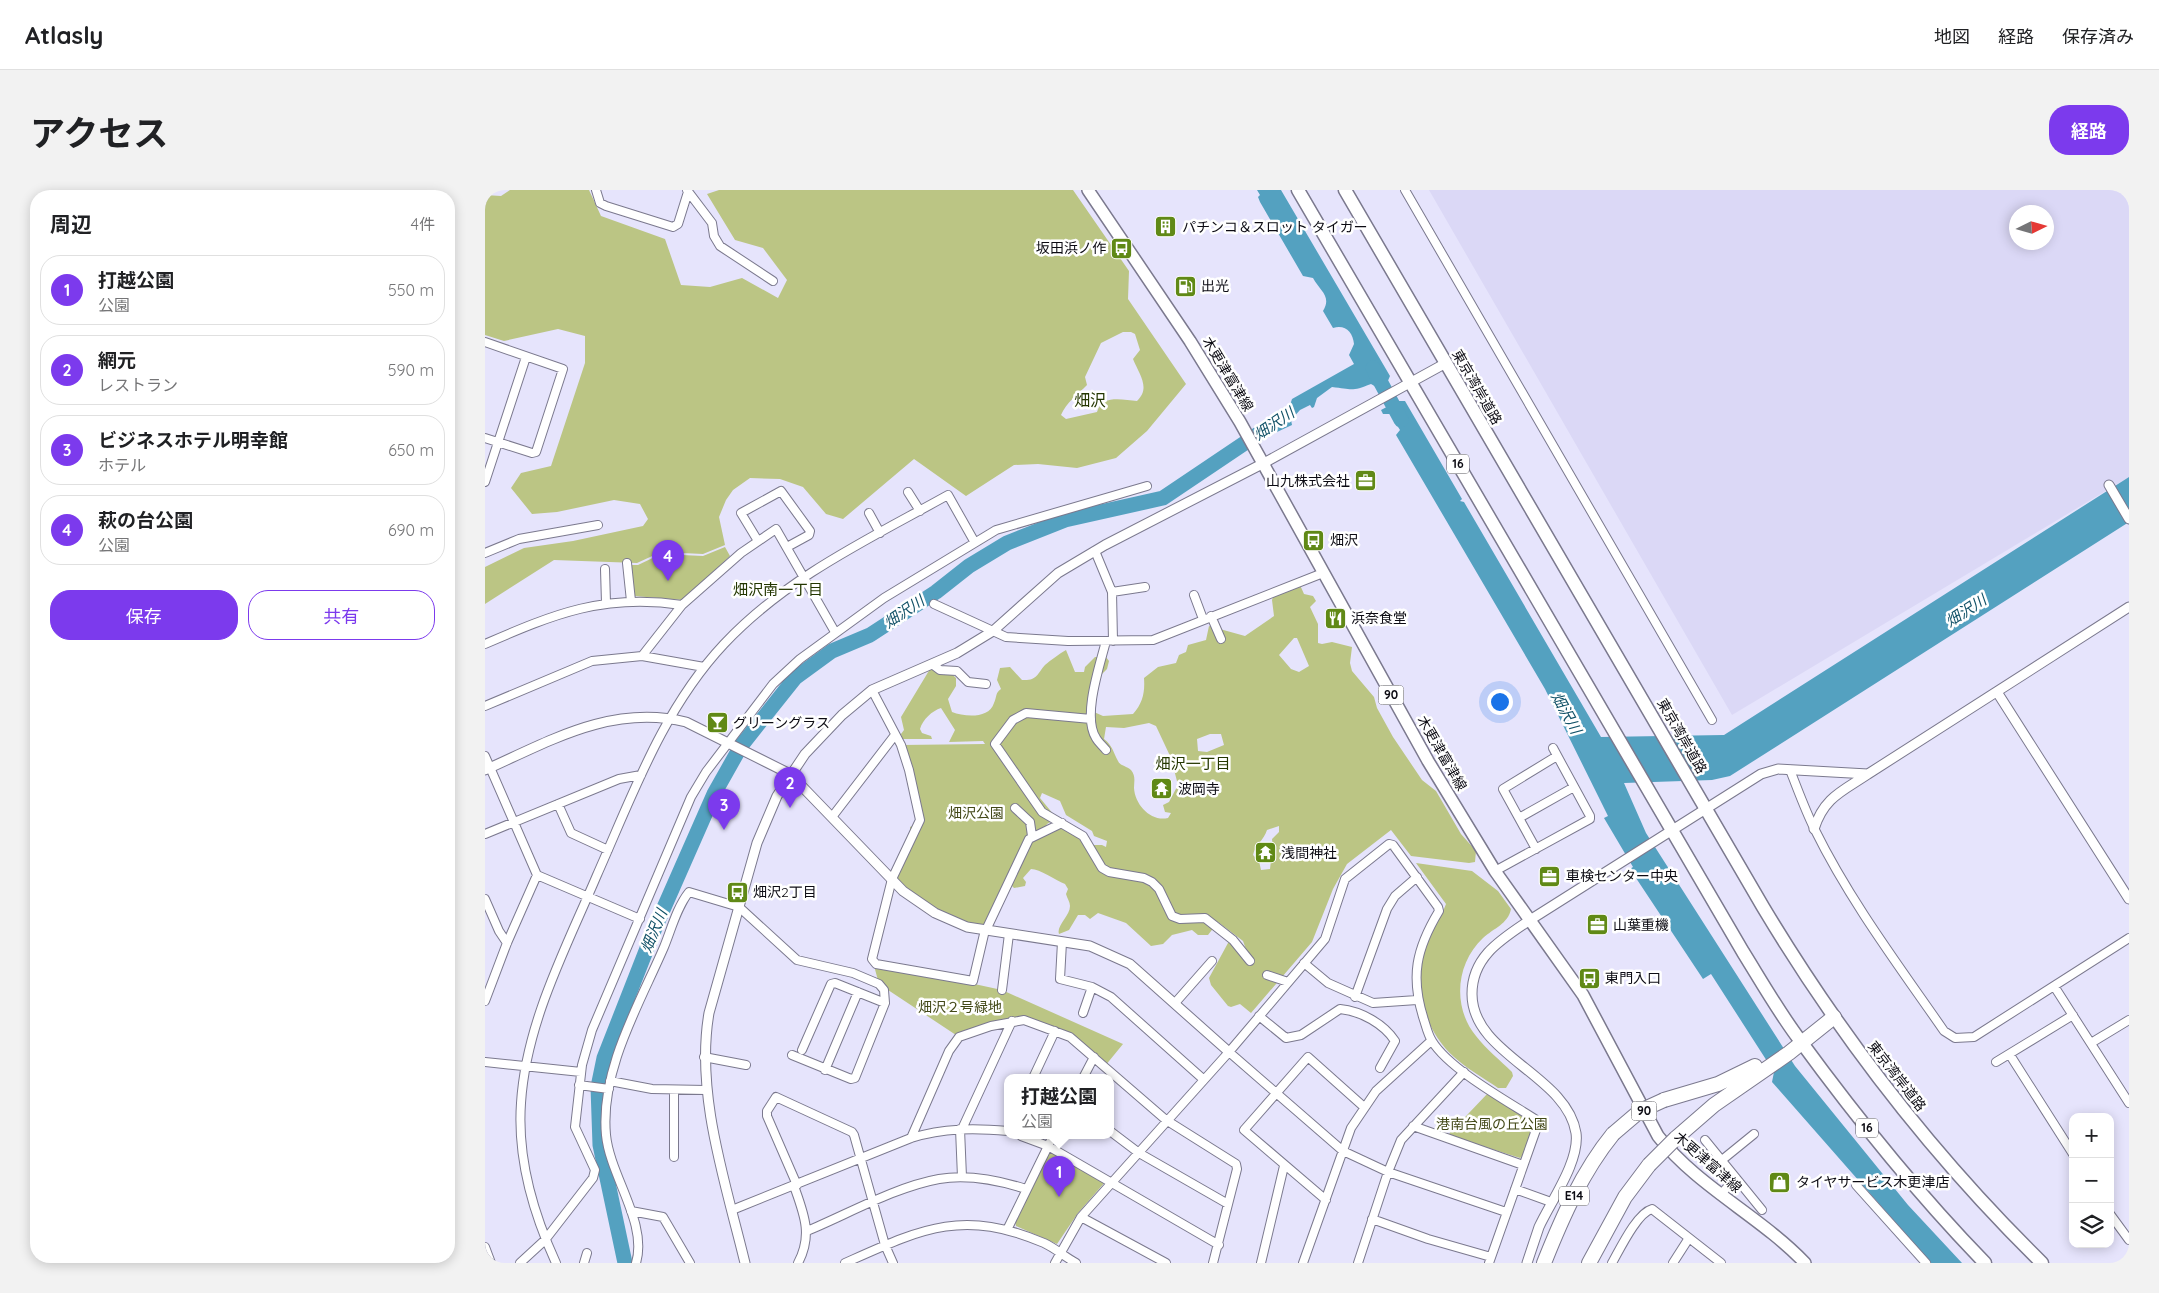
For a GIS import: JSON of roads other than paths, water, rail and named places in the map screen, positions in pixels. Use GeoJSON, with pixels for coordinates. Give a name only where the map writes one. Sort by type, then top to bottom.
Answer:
{"type":"FeatureCollection","features":[{"type":"Feature","properties":{"kind":"highway","name":"16"},"geometry":{"type":"LineString","coordinates":[[1298,190],[1407,385],[1734,937],[1800,1040],[1887,1153],[1940,1216],[1985,1263]]}},
{"type":"Feature","properties":{"kind":"highway","name":"東京湾岸道路"},"geometry":{"type":"LineString","coordinates":[[1345,190],[1772,922],[1834,1017],[1942,1157],[2042,1263]]}},
{"type":"Feature","properties":{"kind":"highway"},"geometry":{"type":"LineString","coordinates":[[1589,1263],[1625,1197],[1649,1165],[1713,1105],[1759,1067],[1834,1017]]}},
{"type":"Feature","properties":{"kind":"highway","name":"E14"},"geometry":{"type":"LineString","coordinates":[[1544,1263],[1564,1215],[1586,1173],[1613,1134],[1633,1115],[1665,1100],[1718,1084],[1759,1067]]}},
{"type":"Feature","properties":{"kind":"main road","name":"木更津富津線"},"geometry":{"type":"LineString","coordinates":[[1087,190],[1191,341],[1240,422],[1428,760],[1495,871],[1583,995],[1658,1136],[1667,1148],[1721,1195],[1762,1226],[1805,1263]]}},
{"type":"Feature","properties":{"kind":"street"},"geometry":{"type":"LineString","coordinates":[[596,190],[600,203],[606,206],[673,227],[678,224],[685,191]]}},
{"type":"Feature","properties":{"kind":"street"},"geometry":{"type":"LineString","coordinates":[[1405,190],[1712,720]]}},
{"type":"Feature","properties":{"kind":"street"},"geometry":{"type":"LineString","coordinates":[[685,191],[712,223],[714,236],[720,246],[773,282]]}},
{"type":"Feature","properties":{"kind":"street"},"geometry":{"type":"LineString","coordinates":[[485,343],[563,369],[537,452],[532,453],[485,438]]}},
{"type":"Feature","properties":{"kind":"street"},"geometry":{"type":"LineString","coordinates":[[485,482],[526,357]]}},
{"type":"Feature","properties":{"kind":"street"},"geometry":{"type":"LineString","coordinates":[[745,1263],[706,1090],[704,1057],[709,1013],[757,843],[777,796],[805,754],[842,715],[872,690],[957,653],[993,631],[1058,573],[1095,551],[1264,463],[1446,364]]}},
{"type":"Feature","properties":{"kind":"street"},"geometry":{"type":"LineString","coordinates":[[2109,485],[2129,519]]}},
{"type":"Feature","properties":{"kind":"street"},"geometry":{"type":"LineString","coordinates":[[520,1263],[545,1240],[595,1173],[575,1127],[581,1072],[592,1030],[691,797],[706,772],[773,684],[800,659],[835,632],[974,542],[1007,526],[1147,486]]}},
{"type":"Feature","properties":{"kind":"street"},"geometry":{"type":"LineString","coordinates":[[758,541],[741,513],[781,491],[810,531],[809,534],[787,547]]}},
{"type":"Feature","properties":{"kind":"street"},"geometry":{"type":"LineString","coordinates":[[908,492],[920,511]]}},
{"type":"Feature","properties":{"kind":"street"},"geometry":{"type":"LineString","coordinates":[[556,1263],[535,1214],[522,1152],[521,1104],[525,1067],[540,1011],[608,850],[668,718],[704,667],[725,643],[763,608],[804,576],[948,495],[974,542]]}},
{"type":"Feature","properties":{"kind":"street"},"geometry":{"type":"LineString","coordinates":[[869,513],[880,533]]}},
{"type":"Feature","properties":{"kind":"street"},"geometry":{"type":"LineString","coordinates":[[485,553],[519,539],[598,525]]}},
{"type":"Feature","properties":{"kind":"street"},"geometry":{"type":"LineString","coordinates":[[641,656],[682,604],[758,541],[776,530],[835,632]]}},
{"type":"Feature","properties":{"kind":"street"},"geometry":{"type":"LineString","coordinates":[[1095,551],[1111,592],[1109,641],[1095,682],[1091,719],[1095,738],[1106,750]]}},
{"type":"Feature","properties":{"kind":"street"},"geometry":{"type":"LineString","coordinates":[[627,563],[631,601]]}},
{"type":"Feature","properties":{"kind":"street"},"geometry":{"type":"LineString","coordinates":[[605,569],[607,603]]}},
{"type":"Feature","properties":{"kind":"street"},"geometry":{"type":"LineString","coordinates":[[934,604],[1006,637],[1038,640],[1153,640],[1207,617],[1323,573]]}},
{"type":"Feature","properties":{"kind":"street"},"geometry":{"type":"LineString","coordinates":[[1111,592],[1145,587]]}},
{"type":"Feature","properties":{"kind":"street"},"geometry":{"type":"LineString","coordinates":[[1194,595],[1221,639]]}},
{"type":"Feature","properties":{"kind":"street"},"geometry":{"type":"LineString","coordinates":[[485,644],[570,610],[607,603],[631,601],[657,601],[682,604]]}},
{"type":"Feature","properties":{"kind":"street"},"geometry":{"type":"LineString","coordinates":[[1814,828],[1826,802],[2129,607]]}},
{"type":"Feature","properties":{"kind":"street"},"geometry":{"type":"LineString","coordinates":[[485,706],[592,661],[641,656],[704,667]]}},
{"type":"Feature","properties":{"kind":"street"},"geometry":{"type":"LineString","coordinates":[[932,664],[940,670],[957,671],[968,682],[986,684]]}},
{"type":"Feature","properties":{"kind":"street"},"geometry":{"type":"LineString","coordinates":[[872,690],[895,735],[909,770],[920,820],[892,879],[871,954],[876,964],[973,981],[985,930],[1031,836],[1030,822],[1015,808]]}},
{"type":"Feature","properties":{"kind":"street"},"geometry":{"type":"LineString","coordinates":[[1997,692],[2129,899]]}},
{"type":"Feature","properties":{"kind":"street"},"geometry":{"type":"LineString","coordinates":[[1091,719],[1026,713],[1013,720],[995,744],[1042,812],[1083,836],[1102,868],[1109,872],[1145,878],[1152,882],[1159,889],[1172,916],[1180,919],[1205,918],[1233,940],[1251,961]]}},
{"type":"Feature","properties":{"kind":"street"},"geometry":{"type":"LineString","coordinates":[[487,769],[593,724],[616,718],[642,716],[668,718],[685,722],[729,742],[790,774],[903,891],[935,913],[967,927],[1090,946],[1130,964],[1343,1151],[1388,1172],[1506,1212]]}},
{"type":"Feature","properties":{"kind":"street"},"geometry":{"type":"LineString","coordinates":[[832,817],[895,735]]}},
{"type":"Feature","properties":{"kind":"street"},"geometry":{"type":"LineString","coordinates":[[1495,871],[1590,819],[1553,748]]}},
{"type":"Feature","properties":{"kind":"street"},"geometry":{"type":"LineString","coordinates":[[485,756],[487,769],[537,875],[640,919]]}},
{"type":"Feature","properties":{"kind":"street"},"geometry":{"type":"LineString","coordinates":[[1537,849],[1503,788],[1557,756]]}},
{"type":"Feature","properties":{"kind":"street"},"geometry":{"type":"LineString","coordinates":[[1527,1263],[1551,1202],[1575,1154],[1574,1124],[1569,1113],[1558,1099],[1483,1029],[1473,1012],[1472,1002],[1475,975],[1483,956],[1505,936],[1529,920],[1761,774],[1778,769],[1868,774]]}},
{"type":"Feature","properties":{"kind":"street"},"geometry":{"type":"LineString","coordinates":[[1791,770],[1814,828],[1832,862],[1892,956],[1945,1031],[1955,1038],[1974,1036],[2129,938]]}},
{"type":"Feature","properties":{"kind":"street"},"geometry":{"type":"LineString","coordinates":[[485,834],[619,779],[641,775]]}},
{"type":"Feature","properties":{"kind":"street"},"geometry":{"type":"LineString","coordinates":[[1519,818],[1574,787]]}},
{"type":"Feature","properties":{"kind":"street"},"geometry":{"type":"LineString","coordinates":[[558,804],[571,833],[608,850]]}},
{"type":"Feature","properties":{"kind":"street"},"geometry":{"type":"LineString","coordinates":[[1031,836],[1062,823]]}},
{"type":"Feature","properties":{"kind":"street"},"geometry":{"type":"LineString","coordinates":[[1055,1263],[1081,1217],[1229,1052],[1325,938],[1345,879],[1385,844],[1393,845],[1436,902],[1439,911],[1419,952],[1415,978],[1417,1000],[1431,1041],[1464,1072],[1535,1119],[1537,1126],[1490,1260],[1372,1219]]}},
{"type":"Feature","properties":{"kind":"street"},"geometry":{"type":"LineString","coordinates":[[485,1001],[507,942],[537,875]]}},
{"type":"Feature","properties":{"kind":"street"},"geometry":{"type":"LineString","coordinates":[[1355,997],[1387,909],[1395,896],[1417,877]]}},
{"type":"Feature","properties":{"kind":"street"},"geometry":{"type":"LineString","coordinates":[[636,1263],[639,1243],[631,1211],[611,1161],[606,1134],[610,1085],[626,1035],[689,892],[739,907],[797,960],[836,968],[879,984],[886,994],[885,1003],[855,1078],[851,1080],[792,1055]]}},
{"type":"Feature","properties":{"kind":"street"},"geometry":{"type":"LineString","coordinates":[[485,899],[499,931],[507,942]]}},
{"type":"Feature","properties":{"kind":"street"},"geometry":{"type":"LineString","coordinates":[[1002,990],[1009,934]]}},
{"type":"Feature","properties":{"kind":"street"},"geometry":{"type":"LineString","coordinates":[[1062,942],[1060,979],[1092,987],[1111,997],[1203,1079]]}},
{"type":"Feature","properties":{"kind":"street"},"geometry":{"type":"LineString","coordinates":[[1175,1003],[1212,961]]}},
{"type":"Feature","properties":{"kind":"street"},"geometry":{"type":"LineString","coordinates":[[1304,962],[1328,983],[1355,997],[1373,1002],[1417,1000]]}},
{"type":"Feature","properties":{"kind":"street"},"geometry":{"type":"LineString","coordinates":[[1267,975],[1288,982]]}},
{"type":"Feature","properties":{"kind":"street"},"geometry":{"type":"LineString","coordinates":[[802,1050],[831,984],[835,983],[885,1003]]}},
{"type":"Feature","properties":{"kind":"street"},"geometry":{"type":"LineString","coordinates":[[2054,986],[2129,1103]]}},
{"type":"Feature","properties":{"kind":"street"},"geometry":{"type":"LineString","coordinates":[[1083,1013],[1092,987]]}},
{"type":"Feature","properties":{"kind":"street"},"geometry":{"type":"LineString","coordinates":[[825,1070],[858,992]]}},
{"type":"Feature","properties":{"kind":"street"},"geometry":{"type":"LineString","coordinates":[[1259,1016],[1285,1038],[1301,1035],[1340,1009],[1370,1018],[1395,1041],[1380,1068]]}},
{"type":"Feature","properties":{"kind":"street"},"geometry":{"type":"LineString","coordinates":[[1997,1062],[2073,1015]]}},
{"type":"Feature","properties":{"kind":"street"},"geometry":{"type":"LineString","coordinates":[[911,1138],[949,1051],[959,1037],[1012,1021],[1025,1020],[1070,1037],[1114,1074]]}},
{"type":"Feature","properties":{"kind":"street"},"geometry":{"type":"LineString","coordinates":[[2091,1043],[2129,1020]]}},
{"type":"Feature","properties":{"kind":"street"},"geometry":{"type":"LineString","coordinates":[[962,1177],[961,1129],[1012,1021]]}},
{"type":"Feature","properties":{"kind":"street"},"geometry":{"type":"LineString","coordinates":[[1035,1074],[1055,1032]]}},
{"type":"Feature","properties":{"kind":"street"},"geometry":{"type":"LineString","coordinates":[[1303,1263],[1351,1128],[1364,1107],[1403,1065],[1431,1041]]}},
{"type":"Feature","properties":{"kind":"street"},"geometry":{"type":"LineString","coordinates":[[2010,1055],[2069,1148]]}},
{"type":"Feature","properties":{"kind":"street"},"geometry":{"type":"LineString","coordinates":[[704,1057],[747,1065]]}},
{"type":"Feature","properties":{"kind":"street"},"geometry":{"type":"LineString","coordinates":[[1085,1074],[1094,1057]]}},
{"type":"Feature","properties":{"kind":"street"},"geometry":{"type":"LineString","coordinates":[[1325,1200],[1244,1130],[1275,1092],[1308,1057],[1364,1107]]}},
{"type":"Feature","properties":{"kind":"street"},"geometry":{"type":"LineString","coordinates":[[485,1062],[581,1072]]}},
{"type":"Feature","properties":{"kind":"street"},"geometry":{"type":"LineString","coordinates":[[1358,1263],[1388,1172],[1401,1140],[1464,1072]]}},
{"type":"Feature","properties":{"kind":"street"},"geometry":{"type":"LineString","coordinates":[[1114,1074],[1167,1120],[1236,1164],[1237,1169],[1213,1263]]}},
{"type":"Feature","properties":{"kind":"street"},"geometry":{"type":"LineString","coordinates":[[579,1085],[610,1085],[674,1091],[706,1090]]}},
{"type":"Feature","properties":{"kind":"street"},"geometry":{"type":"LineString","coordinates":[[674,1091],[674,1157]]}},
{"type":"Feature","properties":{"kind":"street"},"geometry":{"type":"LineString","coordinates":[[798,1263],[806,1245],[807,1232],[803,1210],[795,1186],[767,1116],[767,1111],[776,1097],[852,1132],[862,1159],[885,1245],[893,1263]]}},
{"type":"Feature","properties":{"kind":"street"},"geometry":{"type":"LineString","coordinates":[[1413,1126],[1523,1165]]}},
{"type":"Feature","properties":{"kind":"street"},"geometry":{"type":"LineString","coordinates":[[732,1210],[911,1138],[935,1131],[961,1129],[1004,1131]]}},
{"type":"Feature","properties":{"kind":"street"},"geometry":{"type":"LineString","coordinates":[[1114,1134],[1139,1152],[1228,1204]]}},
{"type":"Feature","properties":{"kind":"street"},"geometry":{"type":"LineString","coordinates":[[1722,1160],[1754,1134]]}},
{"type":"Feature","properties":{"kind":"street"},"geometry":{"type":"LineString","coordinates":[[1029,1139],[1048,1146],[1219,1245]]}},
{"type":"Feature","properties":{"kind":"street"},"geometry":{"type":"LineString","coordinates":[[1007,1230],[1052,1139]]}},
{"type":"Feature","properties":{"kind":"street"},"geometry":{"type":"LineString","coordinates":[[1705,1140],[1762,1210]]}},
{"type":"Feature","properties":{"kind":"street"},"geometry":{"type":"LineString","coordinates":[[1261,1263],[1284,1166]]}},
{"type":"Feature","properties":{"kind":"street"},"geometry":{"type":"LineString","coordinates":[[807,1232],[920,1184],[940,1179],[962,1177],[1002,1181],[1026,1189]]}},
{"type":"Feature","properties":{"kind":"street"},"geometry":{"type":"LineString","coordinates":[[1721,1195],[1736,1178]]}},
{"type":"Feature","properties":{"kind":"street"},"geometry":{"type":"LineString","coordinates":[[1856,1185],[1926,1263]]}},
{"type":"Feature","properties":{"kind":"street"},"geometry":{"type":"LineString","coordinates":[[1515,1189],[1551,1202]]}},
{"type":"Feature","properties":{"kind":"street"},"geometry":{"type":"LineString","coordinates":[[1612,1263],[1629,1232],[1646,1210],[1652,1209],[1721,1263]]}},
{"type":"Feature","properties":{"kind":"street"},"geometry":{"type":"LineString","coordinates":[[631,1211],[663,1217],[690,1263]]}},
{"type":"Feature","properties":{"kind":"street"},"geometry":{"type":"LineString","coordinates":[[1081,1217],[1166,1263]]}},
{"type":"Feature","properties":{"kind":"street"},"geometry":{"type":"LineString","coordinates":[[2114,1219],[2129,1240]]}},
{"type":"Feature","properties":{"kind":"street"},"geometry":{"type":"LineString","coordinates":[[845,1263],[885,1245],[941,1226],[969,1224],[1007,1230],[1045,1243],[1076,1263]]}},
{"type":"Feature","properties":{"kind":"street"},"geometry":{"type":"LineString","coordinates":[[1673,1263],[1689,1238]]}},
{"type":"Feature","properties":{"kind":"street"},"geometry":{"type":"LineString","coordinates":[[485,1247],[491,1263]]}},
{"type":"Feature","properties":{"kind":"street"},"geometry":{"type":"LineString","coordinates":[[584,1263],[587,1252]]}},
{"type":"Feature","properties":{"kind":"water"},"geometry":{"type":"Polygon","coordinates":[[[1257,190],[1281,190],[1390,376],[1387,383],[1378,388],[1371,384],[1355,389],[1332,387],[1317,398],[1314,407],[1312,408],[1310,405],[1300,410],[1291,420],[1292,425],[1260,440],[1254,429],[1290,405],[1292,399],[1354,364],[1349,355],[1354,344],[1348,330],[1341,327],[1333,328],[1323,311],[1326,297],[1313,278],[1303,276],[1260,202],[1258,197],[1260,195],[1257,190]]]}},
{"type":"Feature","properties":{"kind":"water"},"geometry":{"type":"Polygon","coordinates":[[[1398,401],[1405,401],[1462,499],[1460,501],[1464,502],[1601,737],[1724,735],[2129,477],[2129,522],[1730,776],[1712,780],[1624,783],[1646,833],[1795,1066],[1908,1205],[1962,1263],[1931,1263],[1772,1082],[1774,1072],[1711,974],[1703,979],[1630,869],[1633,867],[1604,818],[1608,816],[1545,689],[1396,435],[1400,430],[1390,414],[1383,414],[1381,410],[1398,401]]]}},
{"type":"Feature","properties":{"kind":"waterway","name":"畑沢川"},"geometry":{"type":"LineString","coordinates":[[1373,368],[1401,420]]}},
{"type":"Feature","properties":{"kind":"waterway","name":"畑沢川"},"geometry":{"type":"LineString","coordinates":[[625,1263],[600,1145],[598,1087],[604,1058],[655,928],[714,794],[741,746],[795,678],[832,651],[870,635],[936,592],[969,566],[1007,543],[1065,520],[1163,498],[1273,424]]}},
{"type":"Feature","properties":{"kind":"place","name":"パチンコ＆スロット タイガー"},"geometry":{"type":"Point","coordinates":[1166,227]}},
{"type":"Feature","properties":{"kind":"place","name":"坂田浜ノ作"},"geometry":{"type":"Point","coordinates":[1122,248]}},
{"type":"Feature","properties":{"kind":"place","name":"出光"},"geometry":{"type":"Point","coordinates":[1185,286]}},
{"type":"Feature","properties":{"kind":"place","name":"山九株式会社"},"geometry":{"type":"Point","coordinates":[1366,481]}},
{"type":"Feature","properties":{"kind":"place","name":"畑沢"},"geometry":{"type":"Point","coordinates":[1314,540]}},
{"type":"Feature","properties":{"kind":"place","name":"萩の台公園"},"geometry":{"type":"Point","coordinates":[668,581]}},
{"type":"Feature","properties":{"kind":"place","name":"浜奈食堂"},"geometry":{"type":"Point","coordinates":[1335,618]}},
{"type":"Feature","properties":{"kind":"place","name":"グリーングラス"},"geometry":{"type":"Point","coordinates":[717,723]}},
{"type":"Feature","properties":{"kind":"place","name":"波岡寺"},"geometry":{"type":"Point","coordinates":[1162,789]}},
{"type":"Feature","properties":{"kind":"place","name":"網元"},"geometry":{"type":"Point","coordinates":[790,808]}},
{"type":"Feature","properties":{"kind":"place","name":"ビジネスホテル明幸館"},"geometry":{"type":"Point","coordinates":[724,830]}},
{"type":"Feature","properties":{"kind":"place","name":"浅間神社"},"geometry":{"type":"Point","coordinates":[1265,853]}},
{"type":"Feature","properties":{"kind":"place","name":"車検センター中央"},"geometry":{"type":"Point","coordinates":[1550,876]}},
{"type":"Feature","properties":{"kind":"place","name":"畑沢2丁目"},"geometry":{"type":"Point","coordinates":[737,892]}},
{"type":"Feature","properties":{"kind":"place","name":"山葉重機"},"geometry":{"type":"Point","coordinates":[1597,925]}},
{"type":"Feature","properties":{"kind":"place","name":"東門入口"},"geometry":{"type":"Point","coordinates":[1589,978]}},
{"type":"Feature","properties":{"kind":"place","name":"タイヤサービス木更津店"},"geometry":{"type":"Point","coordinates":[1780,1182]}},
{"type":"Feature","properties":{"kind":"place","name":"打越公園"},"geometry":{"type":"Point","coordinates":[1059,1197]}},
{"type":"Feature","properties":{"kind":"district","name":"畑沢"},"geometry":{"type":"Point","coordinates":[1090,400]}},
{"type":"Feature","properties":{"kind":"district","name":"畑沢南一丁目"},"geometry":{"type":"Point","coordinates":[778,590]}},
{"type":"Feature","properties":{"kind":"district","name":"畑沢一丁目"},"geometry":{"type":"Point","coordinates":[1193,764]}},
{"type":"Feature","properties":{"kind":"park label","name":"畑沢公園"},"geometry":{"type":"Point","coordinates":[976,813]}},
{"type":"Feature","properties":{"kind":"park label","name":"畑沢２号緑地"},"geometry":{"type":"Point","coordinates":[960,1007]}},
{"type":"Feature","properties":{"kind":"park label","name":"港南台風の丘公園"},"geometry":{"type":"Point","coordinates":[1492,1124]}}]}
